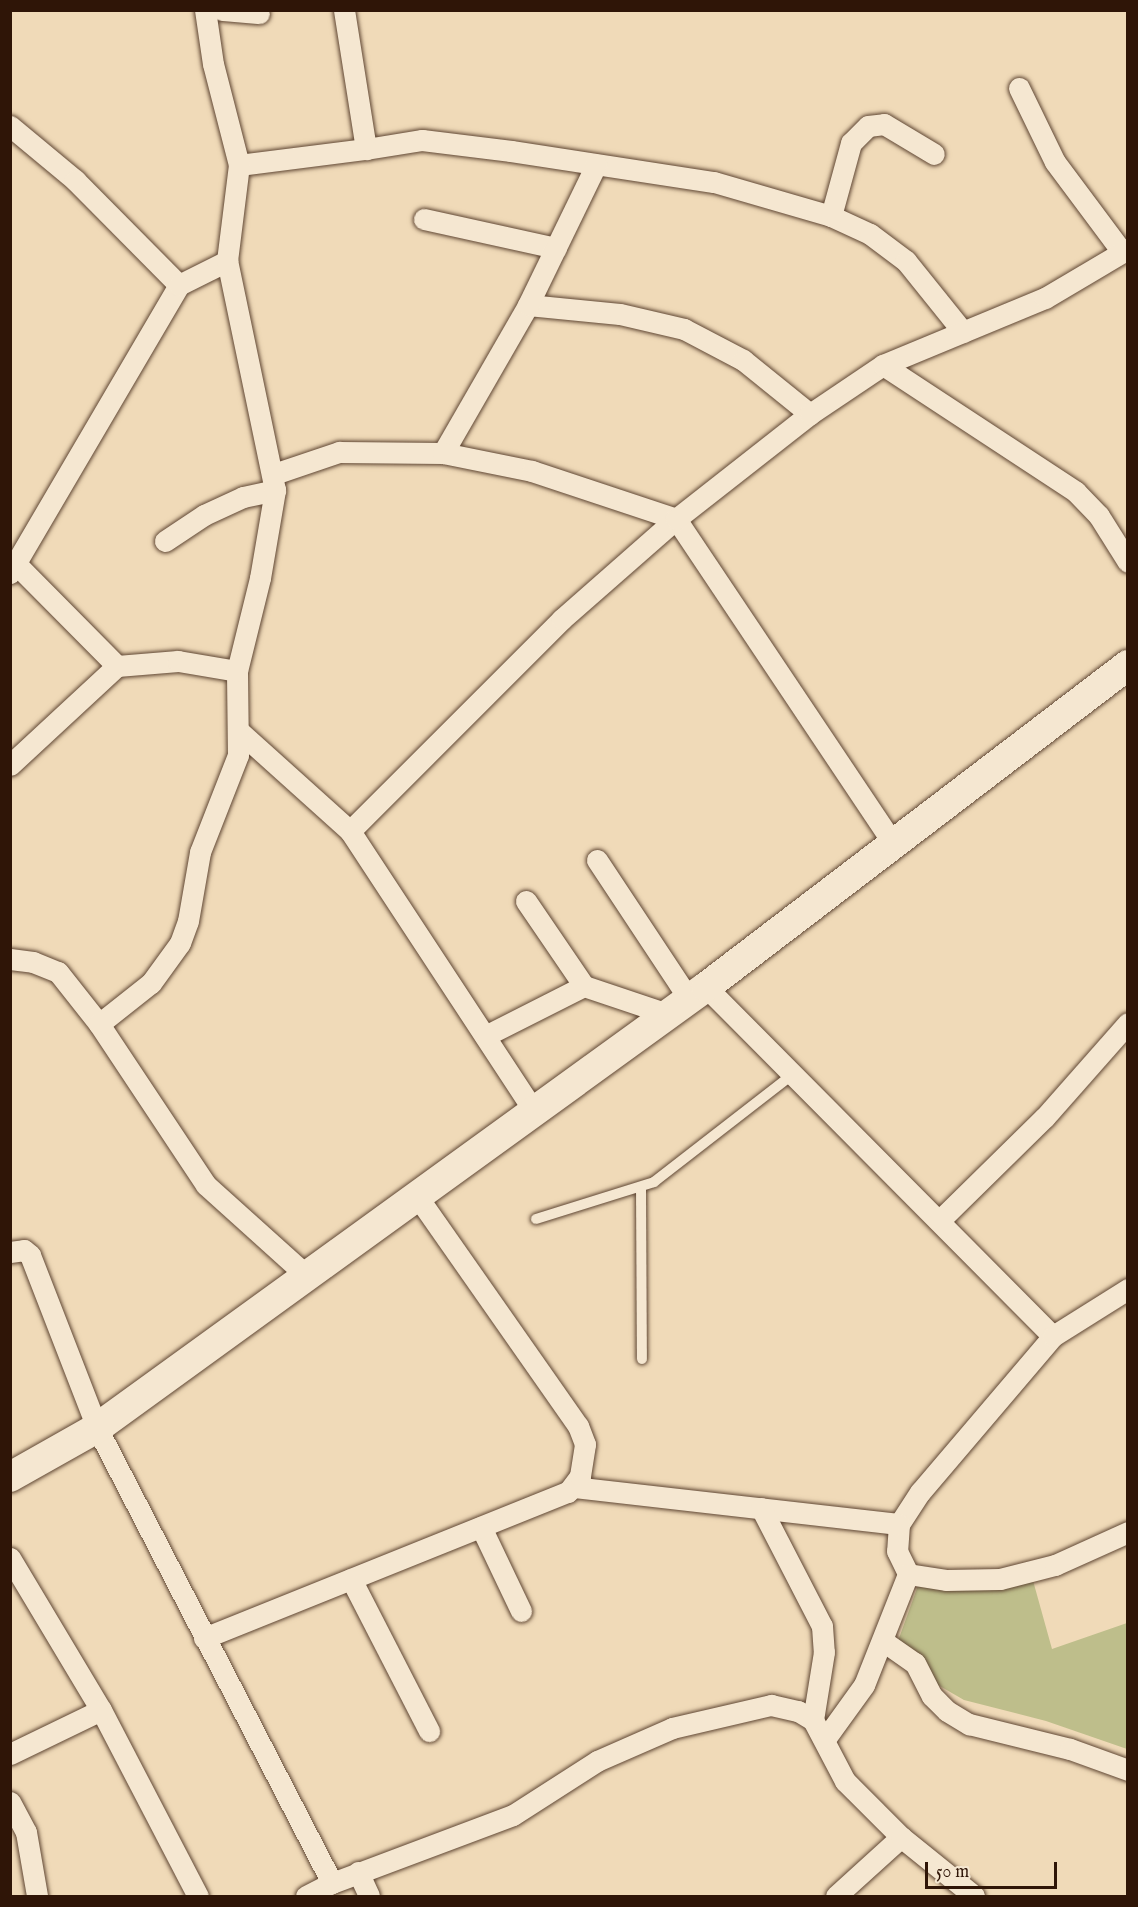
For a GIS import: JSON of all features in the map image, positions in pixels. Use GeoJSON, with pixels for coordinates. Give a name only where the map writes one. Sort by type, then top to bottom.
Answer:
{"type":"FeatureCollection","features":[{"type":"Feature","properties":{"kind":"street"},"geometry":{"type":"LineString","coordinates":[[99,1024],[151,983],[180,943],[188,921],[194,874],[231,778],[240,732],[237,671],[260,578],[275,482],[227,261],[239,165],[213,64],[205,10]]}},
{"type":"Feature","properties":{"kind":"street"},"geometry":{"type":"LineString","coordinates":[[222,10],[259,13]]}},
{"type":"Feature","properties":{"kind":"street"},"geometry":{"type":"LineString","coordinates":[[344,10],[366,149]]}},
{"type":"Feature","properties":{"kind":"street"},"geometry":{"type":"LineString","coordinates":[[350,831],[562,619],[676,519],[810,414],[883,365],[1045,298],[1125,250],[1055,162],[1020,88]]}},
{"type":"Feature","properties":{"kind":"street"},"geometry":{"type":"LineString","coordinates":[[831,216],[851,143],[868,126],[884,124],[934,154]]}},
{"type":"Feature","properties":{"kind":"street"},"geometry":{"type":"LineString","coordinates":[[14,133],[180,285]]}},
{"type":"Feature","properties":{"kind":"street"},"geometry":{"type":"LineString","coordinates":[[239,165],[422,140],[714,182],[831,216],[870,234],[906,261],[963,332]]}},
{"type":"Feature","properties":{"kind":"street"},"geometry":{"type":"LineString","coordinates":[[443,453],[528,305],[596,165]]}},
{"type":"Feature","properties":{"kind":"street"},"geometry":{"type":"LineString","coordinates":[[424,219],[556,248]]}},
{"type":"Feature","properties":{"kind":"street"},"geometry":{"type":"LineString","coordinates":[[117,666],[14,570],[180,285],[227,261]]}},
{"type":"Feature","properties":{"kind":"street"},"geometry":{"type":"LineString","coordinates":[[528,305],[620,314],[684,329],[743,360],[810,414]]}},
{"type":"Feature","properties":{"kind":"street"},"geometry":{"type":"LineString","coordinates":[[883,365],[1076,492],[1099,516],[1128,562]]}},
{"type":"Feature","properties":{"kind":"street"},"geometry":{"type":"LineString","coordinates":[[165,541],[204,515],[339,452],[443,453],[532,471],[676,519],[892,842]]}},
{"type":"Feature","properties":{"kind":"street"},"geometry":{"type":"LineString","coordinates":[[10,765],[117,666],[178,661],[237,671]]}},
{"type":"Feature","properties":{"kind":"street"},"geometry":{"type":"LineString","coordinates":[[10,1478],[98,1428],[687,1000],[811,909],[892,842],[1128,665]]}},
{"type":"Feature","properties":{"kind":"street"},"geometry":{"type":"LineString","coordinates":[[240,732],[350,831],[533,1110]]}},
{"type":"Feature","properties":{"kind":"street"},"geometry":{"type":"LineString","coordinates":[[597,860],[687,1000],[793,1074],[1053,1336]]}},
{"type":"Feature","properties":{"kind":"street"},"geometry":{"type":"LineString","coordinates":[[526,901],[584,986]]}},
{"type":"Feature","properties":{"kind":"street"},"geometry":{"type":"LineString","coordinates":[[10,959],[33,962],[58,972],[99,1024],[206,1185],[306,1275]]}},
{"type":"Feature","properties":{"kind":"street"},"geometry":{"type":"LineString","coordinates":[[485,1036],[584,986],[687,1000]]}},
{"type":"Feature","properties":{"kind":"street"},"geometry":{"type":"LineString","coordinates":[[939,1221],[1046,1117],[1128,1023]]}},
{"type":"Feature","properties":{"kind":"street"},"geometry":{"type":"LineString","coordinates":[[416,1196],[578,1426],[585,1453],[574,1487]]}},
{"type":"Feature","properties":{"kind":"street"},"geometry":{"type":"LineString","coordinates":[[10,1252],[24,1250],[30,1255],[98,1428],[204,1638],[332,1882]]}},
{"type":"Feature","properties":{"kind":"street"},"geometry":{"type":"LineString","coordinates":[[825,1739],[864,1685],[883,1641],[908,1574],[897,1551],[899,1524],[920,1492],[1053,1336],[1128,1289]]}},
{"type":"Feature","properties":{"kind":"street"},"geometry":{"type":"LineString","coordinates":[[204,1638],[481,1527],[574,1487],[899,1524]]}},
{"type":"Feature","properties":{"kind":"street"},"geometry":{"type":"LineString","coordinates":[[761,1508],[822,1626],[824,1652],[813,1720]]}},
{"type":"Feature","properties":{"kind":"street"},"geometry":{"type":"LineString","coordinates":[[481,1527],[521,1611]]}},
{"type":"Feature","properties":{"kind":"street"},"geometry":{"type":"LineString","coordinates":[[908,1574],[946,1581],[1000,1579],[1055,1565],[1128,1532]]}},
{"type":"Feature","properties":{"kind":"street"},"geometry":{"type":"LineString","coordinates":[[10,1558],[101,1710],[198,1896]]}},
{"type":"Feature","properties":{"kind":"street"},"geometry":{"type":"LineString","coordinates":[[351,1579],[429,1731]]}},
{"type":"Feature","properties":{"kind":"street"},"geometry":{"type":"LineString","coordinates":[[883,1641],[915,1663],[932,1696],[947,1711],[969,1724],[1070,1749],[1128,1770]]}},
{"type":"Feature","properties":{"kind":"street"},"geometry":{"type":"LineString","coordinates":[[306,1896],[332,1882],[513,1815],[597,1761],[672,1728],[771,1705],[798,1711],[813,1720],[825,1739],[845,1781],[901,1837],[974,1896]]}},
{"type":"Feature","properties":{"kind":"street"},"geometry":{"type":"LineString","coordinates":[[10,1754],[101,1710]]}},
{"type":"Feature","properties":{"kind":"street"},"geometry":{"type":"LineString","coordinates":[[10,1803],[26,1832],[37,1896]]}},
{"type":"Feature","properties":{"kind":"street"},"geometry":{"type":"LineString","coordinates":[[836,1896],[901,1837]]}},
{"type":"Feature","properties":{"kind":"street"},"geometry":{"type":"LineString","coordinates":[[358,1872],[369,1896]]}},
{"type":"Feature","properties":{"kind":"lane"},"geometry":{"type":"LineString","coordinates":[[536,1219],[654,1182],[793,1074]]}},
{"type":"Feature","properties":{"kind":"lane"},"geometry":{"type":"LineString","coordinates":[[641,1187],[642,1359]]}},
{"type":"Feature","properties":{"kind":"green space"},"geometry":{"type":"Polygon","coordinates":[[[1032,1577],[1052,1649],[1127,1623],[1127,1749],[1046,1721],[964,1700],[938,1685],[898,1641],[920,1580],[1032,1577]]]}}]}
